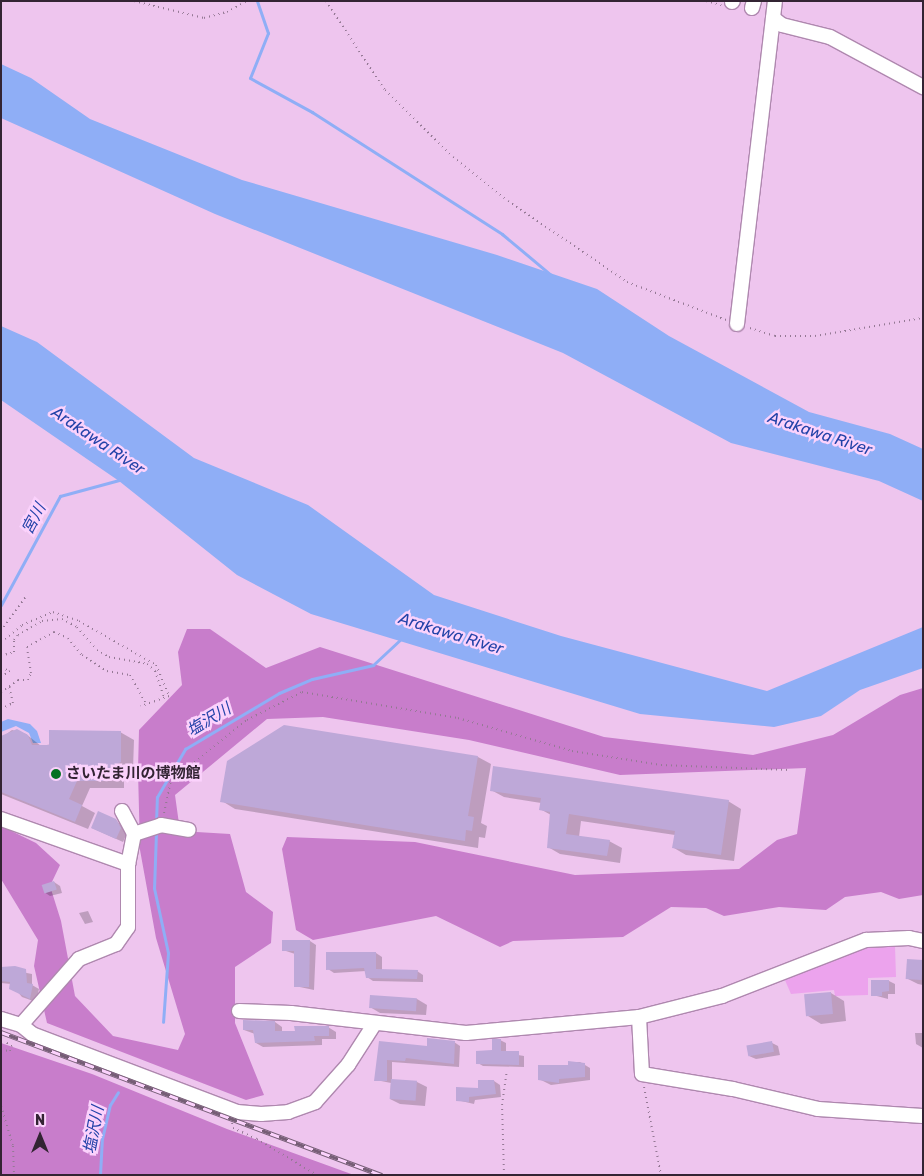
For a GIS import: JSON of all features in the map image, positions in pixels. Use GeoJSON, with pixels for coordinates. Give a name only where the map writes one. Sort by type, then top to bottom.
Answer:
{"type":"FeatureCollection","features":[{"type":"Feature","properties":{"kind":"street"},"geometry":{"type":"LineString","coordinates":[[738,324],[775,1]]}},
{"type":"Feature","properties":{"kind":"street"},"geometry":{"type":"LineString","coordinates":[[772,18],[782,25],[830,37],[923,87]]}},
{"type":"Feature","properties":{"kind":"street"},"geometry":{"type":"LineString","coordinates":[[21,1025],[79,958],[116,944],[128,927],[128,864],[134,834],[122,811]]}},
{"type":"Feature","properties":{"kind":"street"},"geometry":{"type":"LineString","coordinates":[[1,818],[128,864]]}},
{"type":"Feature","properties":{"kind":"street"},"geometry":{"type":"LineString","coordinates":[[134,834],[162,824],[189,830]]}},
{"type":"Feature","properties":{"kind":"street"},"geometry":{"type":"LineString","coordinates":[[240,1011],[466,1032],[639,1017],[722,996],[866,940],[909,938],[923,941]]}},
{"type":"Feature","properties":{"kind":"street"},"geometry":{"type":"LineString","coordinates":[[639,1017],[642,1074],[733,1089],[818,1109],[923,1116]]}},
{"type":"Feature","properties":{"kind":"street"},"geometry":{"type":"LineString","coordinates":[[1,1019],[21,1025],[32,1034],[237,1112],[288,1112],[315,1102],[348,1065],[375,1023]]}},
{"type":"Feature","properties":{"kind":"path"},"geometry":{"type":"LineString","coordinates":[[134,1],[204,18],[227,12],[247,1]]}},
{"type":"Feature","properties":{"kind":"path"},"geometry":{"type":"LineString","coordinates":[[326,1],[385,90],[453,157],[508,201],[627,282],[775,336],[815,336],[923,318]]}},
{"type":"Feature","properties":{"kind":"path"},"geometry":{"type":"LineString","coordinates":[[1,631],[27,595]]}},
{"type":"Feature","properties":{"kind":"path"},"geometry":{"type":"LineString","coordinates":[[1,638],[5,639],[43,614],[65,614],[150,660],[164,680],[168,696],[142,706]]}},
{"type":"Feature","properties":{"kind":"path"},"geometry":{"type":"LineString","coordinates":[[1,656],[14,652],[14,640],[18,634],[49,619],[62,619],[77,627],[97,650],[109,657],[147,664],[155,671],[164,698]]}},
{"type":"Feature","properties":{"kind":"path"},"geometry":{"type":"LineString","coordinates":[[1,692],[18,680],[28,680],[31,673],[27,647],[54,632],[68,638],[82,655],[107,671],[130,675],[146,704]]}},
{"type":"Feature","properties":{"kind":"path"},"geometry":{"type":"LineString","coordinates":[[1,668],[10,672],[1,677]]}},
{"type":"Feature","properties":{"kind":"path"},"geometry":{"type":"LineString","coordinates":[[1,709],[13,703],[9,686]]}},
{"type":"Feature","properties":{"kind":"path"},"geometry":{"type":"LineString","coordinates":[[162,824],[171,781],[247,720],[302,692],[458,718],[572,751],[602,756],[660,765],[791,770]]}},
{"type":"Feature","properties":{"kind":"path"},"geometry":{"type":"LineString","coordinates":[[1,1050],[10,1051],[12,1046],[4,1041]]}},
{"type":"Feature","properties":{"kind":"path"},"geometry":{"type":"LineString","coordinates":[[504,1175],[502,1104],[507,1071]]}},
{"type":"Feature","properties":{"kind":"path"},"geometry":{"type":"LineString","coordinates":[[642,1074],[661,1175]]}},
{"type":"Feature","properties":{"kind":"path"},"geometry":{"type":"LineString","coordinates":[[1,1106],[13,1146],[14,1175]]}},
{"type":"Feature","properties":{"kind":"path"},"geometry":{"type":"LineString","coordinates":[[237,1112],[233,1128],[257,1139],[317,1175]]}},
{"type":"Feature","properties":{"kind":"shaded area"},"geometry":{"type":"Polygon","coordinates":[[[187,629],[210,629],[266,668],[320,647],[604,737],[753,755],[833,735],[900,695],[923,688],[923,895],[899,899],[881,892],[845,897],[826,910],[779,907],[724,916],[706,908],[671,907],[623,937],[513,941],[500,947],[436,916],[313,940],[296,930],[282,849],[287,837],[415,842],[575,875],[739,869],[777,840],[797,834],[806,768],[620,775],[469,740],[323,717],[267,719],[175,795],[180,831],[230,834],[246,892],[273,912],[271,943],[235,967],[235,1023],[264,1095],[246,1100],[47,1023],[34,966],[38,940],[1,879],[1,826],[36,843],[60,865],[50,886],[61,921],[75,996],[113,1036],[178,1050],[185,1034],[156,938],[140,850],[138,771],[139,730],[182,685],[178,652],[187,629]]]}},
{"type":"Feature","properties":{"kind":"shaded area"},"geometry":{"type":"Polygon","coordinates":[[[891,944],[895,946],[896,977],[868,978],[868,995],[835,996],[834,990],[791,994],[784,978],[870,947],[891,944]]]}},
{"type":"Feature","properties":{"kind":"shaded area"},"geometry":{"type":"Polygon","coordinates":[[[1,1043],[92,1074],[227,1129],[354,1175],[1,1175],[1,1043]]]}},
{"type":"Feature","properties":{"kind":"water","name":"Arakawa River"},"geometry":{"type":"Polygon","coordinates":[[[1,64],[31,78],[90,119],[242,180],[497,255],[597,289],[669,336],[809,412],[890,434],[923,449],[923,501],[879,481],[731,443],[563,353],[215,214],[1,118],[1,64]]]}},
{"type":"Feature","properties":{"kind":"water","name":"Arakawa River"},"geometry":{"type":"Polygon","coordinates":[[[1,326],[37,342],[194,458],[308,505],[434,595],[561,636],[767,691],[923,627],[923,668],[860,690],[821,716],[774,727],[640,714],[311,614],[237,575],[119,481],[1,400],[1,326]]]}},
{"type":"Feature","properties":{"kind":"water"},"geometry":{"type":"Polygon","coordinates":[[[8,719],[30,724],[37,731],[41,743],[33,743],[29,733],[16,726],[1,732],[1,722],[8,719]]]}},
{"type":"Feature","properties":{"kind":"building"},"geometry":{"type":"Polygon","coordinates":[[[284,725],[478,756],[468,816],[474,817],[472,831],[466,830],[465,841],[220,802],[227,761],[284,725]]]}},
{"type":"Feature","properties":{"kind":"building","name":"さいたま川の博物館"},"geometry":{"type":"Polygon","coordinates":[[[17,729],[28,735],[32,745],[49,745],[49,730],[121,731],[121,762],[111,767],[111,781],[77,781],[69,799],[82,805],[75,822],[1,792],[1,736],[17,729]]]}},
{"type":"Feature","properties":{"kind":"building"},"geometry":{"type":"Polygon","coordinates":[[[493,766],[729,800],[721,855],[672,848],[675,831],[569,814],[566,834],[610,840],[607,856],[547,848],[550,812],[539,810],[541,798],[490,791],[493,766]]]}},
{"type":"Feature","properties":{"kind":"building"},"geometry":{"type":"Polygon","coordinates":[[[98,811],[116,819],[121,828],[116,839],[91,828],[98,811]]]}},
{"type":"Feature","properties":{"kind":"building"},"geometry":{"type":"Polygon","coordinates":[[[54,881],[57,890],[44,894],[42,885],[54,881]]]}},
{"type":"Feature","properties":{"kind":"building"},"geometry":{"type":"Polygon","coordinates":[[[282,940],[310,940],[309,987],[294,987],[294,951],[282,951],[282,940]]]}},
{"type":"Feature","properties":{"kind":"building"},"geometry":{"type":"Polygon","coordinates":[[[326,952],[376,952],[376,969],[418,970],[417,979],[366,978],[364,968],[326,970],[326,952]]]}},
{"type":"Feature","properties":{"kind":"building"},"geometry":{"type":"Polygon","coordinates":[[[907,959],[923,960],[922,980],[906,979],[907,959]]]}},
{"type":"Feature","properties":{"kind":"building"},"geometry":{"type":"Polygon","coordinates":[[[15,966],[26,969],[27,983],[33,984],[30,999],[9,989],[10,982],[1,981],[1,967],[15,966]]]}},
{"type":"Feature","properties":{"kind":"building"},"geometry":{"type":"Polygon","coordinates":[[[871,980],[889,980],[889,991],[882,992],[882,996],[871,996],[871,980]]]}},
{"type":"Feature","properties":{"kind":"building"},"geometry":{"type":"Polygon","coordinates":[[[831,992],[833,1014],[806,1016],[804,994],[831,992]]]}},
{"type":"Feature","properties":{"kind":"building"},"geometry":{"type":"Polygon","coordinates":[[[370,995],[417,998],[416,1011],[369,1008],[370,995]]]}},
{"type":"Feature","properties":{"kind":"building"},"geometry":{"type":"Polygon","coordinates":[[[243,1020],[275,1021],[275,1031],[295,1031],[294,1026],[329,1026],[329,1036],[314,1036],[315,1041],[255,1043],[253,1030],[243,1030],[243,1020]]]}},
{"type":"Feature","properties":{"kind":"building"},"geometry":{"type":"Polygon","coordinates":[[[427,1038],[455,1041],[454,1064],[406,1058],[405,1061],[387,1060],[387,1081],[374,1081],[379,1041],[427,1046],[427,1038]]]}},
{"type":"Feature","properties":{"kind":"building"},"geometry":{"type":"Polygon","coordinates":[[[492,1039],[501,1039],[501,1051],[519,1051],[519,1065],[476,1064],[476,1051],[492,1050],[492,1039]]]}},
{"type":"Feature","properties":{"kind":"building"},"geometry":{"type":"Polygon","coordinates":[[[772,1041],[774,1052],[748,1056],[746,1046],[772,1041]]]}},
{"type":"Feature","properties":{"kind":"building"},"geometry":{"type":"Polygon","coordinates":[[[568,1061],[585,1063],[585,1077],[559,1079],[559,1083],[538,1080],[538,1065],[568,1065],[568,1061]]]}},
{"type":"Feature","properties":{"kind":"building"},"geometry":{"type":"Polygon","coordinates":[[[391,1079],[417,1081],[416,1101],[390,1099],[391,1079]]]}},
{"type":"Feature","properties":{"kind":"building"},"geometry":{"type":"Polygon","coordinates":[[[478,1080],[494,1080],[496,1094],[469,1097],[469,1102],[456,1101],[456,1087],[478,1088],[478,1080]]]}},
{"type":"Feature","properties":{"kind":"waterway"},"geometry":{"type":"LineString","coordinates":[[257,1],[268,33],[250,78],[312,112],[502,234],[551,275]]}},
{"type":"Feature","properties":{"kind":"waterway","name":"宮川"},"geometry":{"type":"LineString","coordinates":[[1,605],[60,496],[123,479]]}},
{"type":"Feature","properties":{"kind":"waterway","name":"塩沢川"},"geometry":{"type":"LineString","coordinates":[[156,823],[157,797],[185,749],[279,693],[312,679],[373,665],[400,640]]}},
{"type":"Feature","properties":{"kind":"waterway","name":"塩沢川"},"geometry":{"type":"LineString","coordinates":[[156,832],[154,888],[168,953],[163,1022]]}},
{"type":"Feature","properties":{"kind":"waterway","name":"塩沢川"},"geometry":{"type":"LineString","coordinates":[[100,1175],[102,1139],[110,1105],[118,1092]]}},
{"type":"Feature","properties":{"kind":"railway"},"geometry":{"type":"LineString","coordinates":[[1,1032],[382,1175]]}},
{"type":"Feature","properties":{"kind":"place","name":"さいたま川の博物館"},"geometry":{"type":"Point","coordinates":[56,774]}}]}
